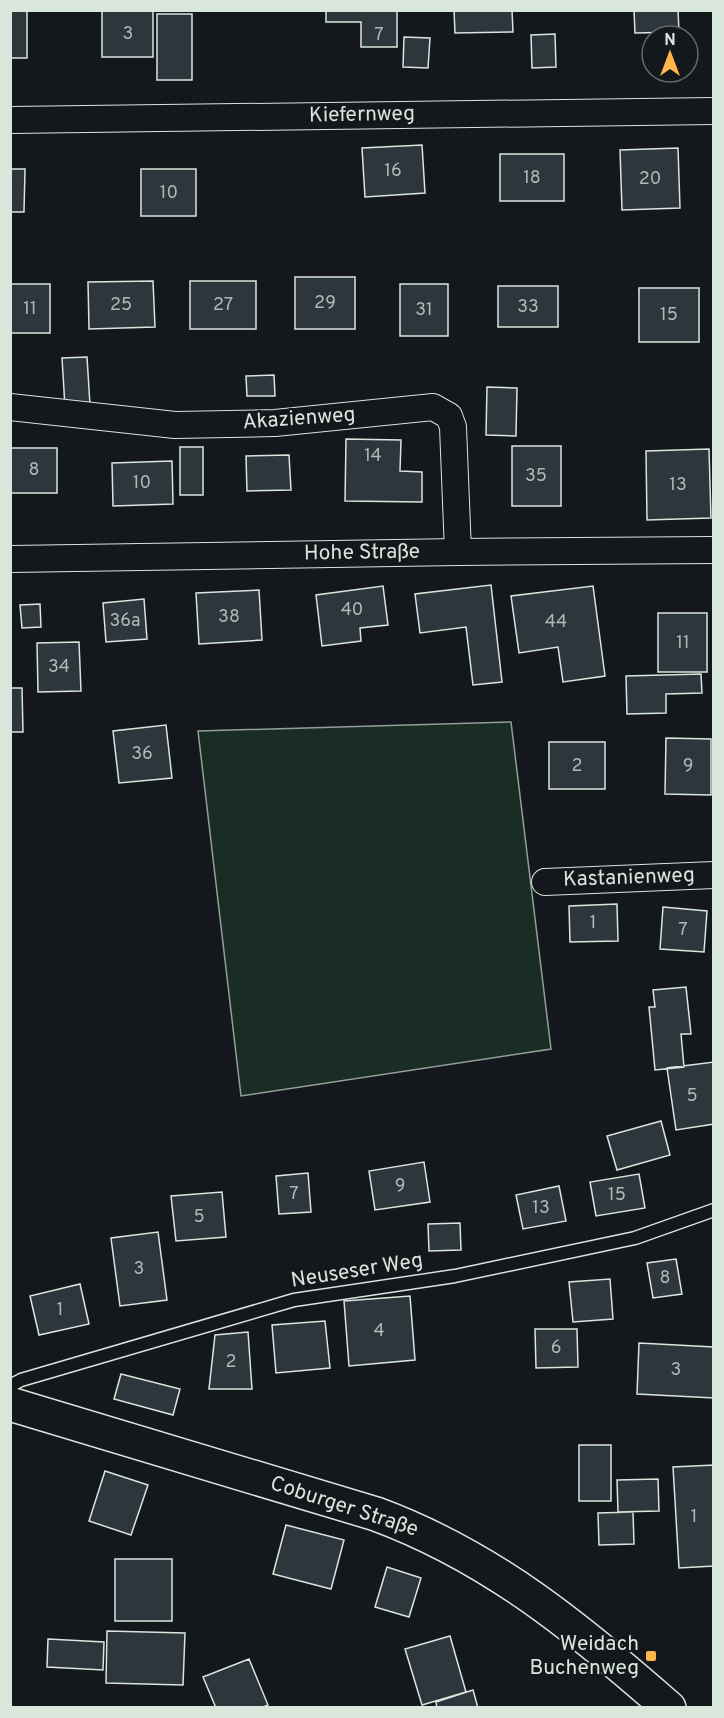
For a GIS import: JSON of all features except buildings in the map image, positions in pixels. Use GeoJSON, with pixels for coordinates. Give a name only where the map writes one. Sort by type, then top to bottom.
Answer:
{"type":"FeatureCollection","features":[{"type":"Feature","properties":{"kind":"main road","name":"Coburger Straße"},"geometry":{"type":"LineString","coordinates":[[10,1404],[376,1514],[412,1527],[463,1552],[559,1616],[669,1707]]}},
{"type":"Feature","properties":{"kind":"street","name":"Kiefernweg"},"geometry":{"type":"LineString","coordinates":[[10,120],[714,111]]}},
{"type":"Feature","properties":{"kind":"street","name":"Akazienweg"},"geometry":{"type":"LineString","coordinates":[[10,406],[175,425],[275,423],[433,407],[449,416],[453,427],[458,552]]}},
{"type":"Feature","properties":{"kind":"street","name":"Hohe Straße"},"geometry":{"type":"LineString","coordinates":[[10,559],[714,549]]}},
{"type":"Feature","properties":{"kind":"street","name":"Kastanienweg"},"geometry":{"type":"LineString","coordinates":[[545,882],[714,874]]}},
{"type":"Feature","properties":{"kind":"lane","name":"Neuseser Weg"},"geometry":{"type":"LineString","coordinates":[[10,1386],[32,1376],[294,1300],[455,1276],[635,1238],[714,1210]]}},
{"type":"Feature","properties":{"kind":"green space"},"geometry":{"type":"Polygon","coordinates":[[[511,722],[551,1049],[241,1096],[198,731],[511,722]]]}},
{"type":"Feature","properties":{"kind":"place","name":"Weidach Buchenweg"},"geometry":{"type":"Point","coordinates":[651,1656]}}]}
